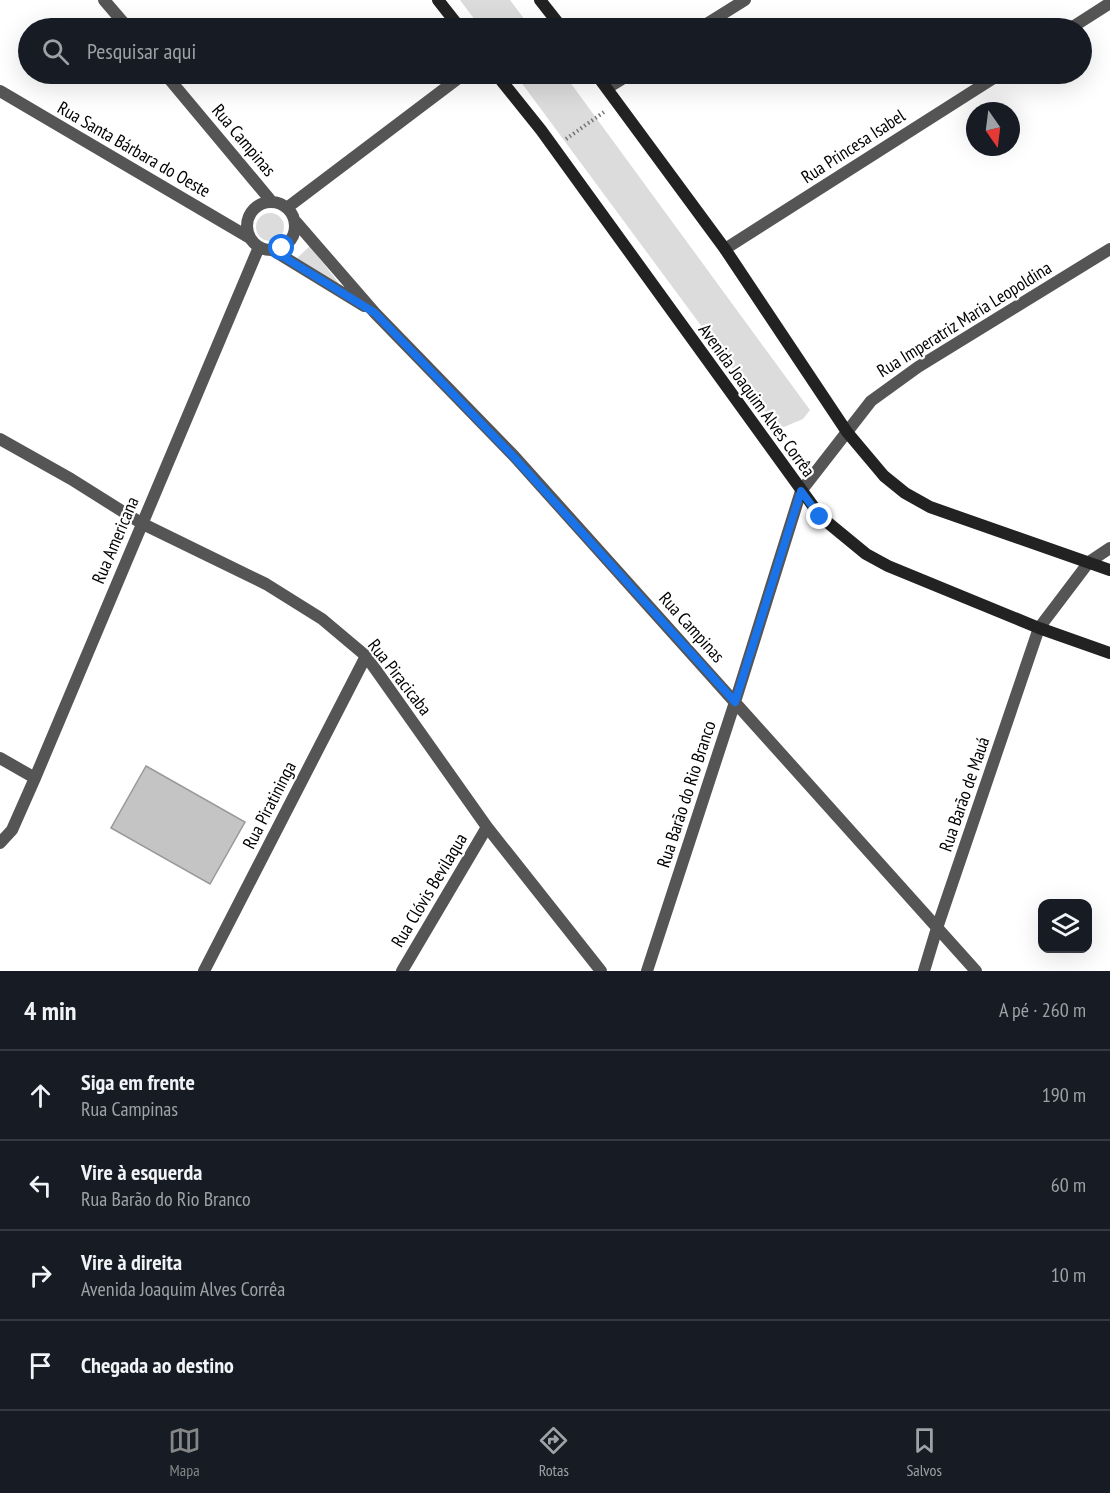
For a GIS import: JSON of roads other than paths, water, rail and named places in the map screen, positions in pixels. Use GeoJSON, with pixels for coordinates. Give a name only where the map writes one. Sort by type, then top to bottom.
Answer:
{"type":"FeatureCollection","features":[{"type":"Feature","properties":{"kind":"main road"},"geometry":{"type":"LineString","coordinates":[[438,0],[452,18]]}},
{"type":"Feature","properties":{"kind":"main road"},"geometry":{"type":"LineString","coordinates":[[540,0],[554,18]]}},
{"type":"Feature","properties":{"kind":"main road","name":"Avenida Joaquim Alves Corrêa"},"geometry":{"type":"LineString","coordinates":[[504,84],[554,147],[820,517],[866,554],[888,566],[1039,628],[1110,653]]}},
{"type":"Feature","properties":{"kind":"main road"},"geometry":{"type":"LineString","coordinates":[[604,84],[725,249],[847,432],[884,476],[905,493],[930,507],[1110,570]]}},
{"type":"Feature","properties":{"kind":"street"},"geometry":{"type":"LineString","coordinates":[[104,0],[119,18]]}},
{"type":"Feature","properties":{"kind":"street"},"geometry":{"type":"LineString","coordinates":[[716,18],[745,0]]}},
{"type":"Feature","properties":{"kind":"street"},"geometry":{"type":"LineString","coordinates":[[1087,18],[1110,3]]}},
{"type":"Feature","properties":{"kind":"street","name":"Rua Campinas"},"geometry":{"type":"LineString","coordinates":[[173,84],[272,202]]}},
{"type":"Feature","properties":{"kind":"street"},"geometry":{"type":"LineString","coordinates":[[288,207],[451,84]]}},
{"type":"Feature","properties":{"kind":"street"},"geometry":{"type":"LineString","coordinates":[[607,88],[614,84]]}},
{"type":"Feature","properties":{"kind":"street","name":"Rua Princesa Isabel"},"geometry":{"type":"LineString","coordinates":[[725,249],[984,84]]}},
{"type":"Feature","properties":{"kind":"street","name":"Rua Santa Bárbara do Oeste"},"geometry":{"type":"LineString","coordinates":[[0,91],[254,243]]}},
{"type":"Feature","properties":{"kind":"street"},"geometry":{"type":"LineString","coordinates":[[272,202],[288,207],[296,222],[296,230],[288,244],[274,251],[254,243],[247,228],[251,212],[257,206],[272,202]]}},
{"type":"Feature","properties":{"kind":"street","name":"Rua Campinas"},"geometry":{"type":"LineString","coordinates":[[296,222],[375,313],[513,456],[976,971]]}},
{"type":"Feature","properties":{"kind":"street","name":"Rua Americana"},"geometry":{"type":"LineString","coordinates":[[0,843],[12,830],[35,778],[254,243]]}},
{"type":"Feature","properties":{"kind":"street","name":"Rua Imperatriz Maria Leopoldina"},"geometry":{"type":"LineString","coordinates":[[801,491],[872,401],[902,378],[1110,249]]}},
{"type":"Feature","properties":{"kind":"street","name":"Rua Campinas"},"geometry":{"type":"LineString","coordinates":[[274,251],[375,313]]}},
{"type":"Feature","properties":{"kind":"street","name":"Rua Piracicaba"},"geometry":{"type":"LineString","coordinates":[[0,439],[71,479],[141,523],[266,584],[322,619],[366,656],[488,827],[601,971]]}},
{"type":"Feature","properties":{"kind":"street","name":"Rua Barão do Rio Branco"},"geometry":{"type":"LineString","coordinates":[[647,971],[801,491]]}},
{"type":"Feature","properties":{"kind":"street","name":"Rua Barão de Mauá"},"geometry":{"type":"LineString","coordinates":[[924,971],[1039,628],[1089,562],[1110,548]]}},
{"type":"Feature","properties":{"kind":"street","name":"Rua Piratininga"},"geometry":{"type":"LineString","coordinates":[[204,971],[366,656]]}},
{"type":"Feature","properties":{"kind":"street"},"geometry":{"type":"LineString","coordinates":[[0,758],[35,778]]}},
{"type":"Feature","properties":{"kind":"street","name":"Rua Clóvis Bevilaqua"},"geometry":{"type":"LineString","coordinates":[[402,971],[488,827]]}}]}
